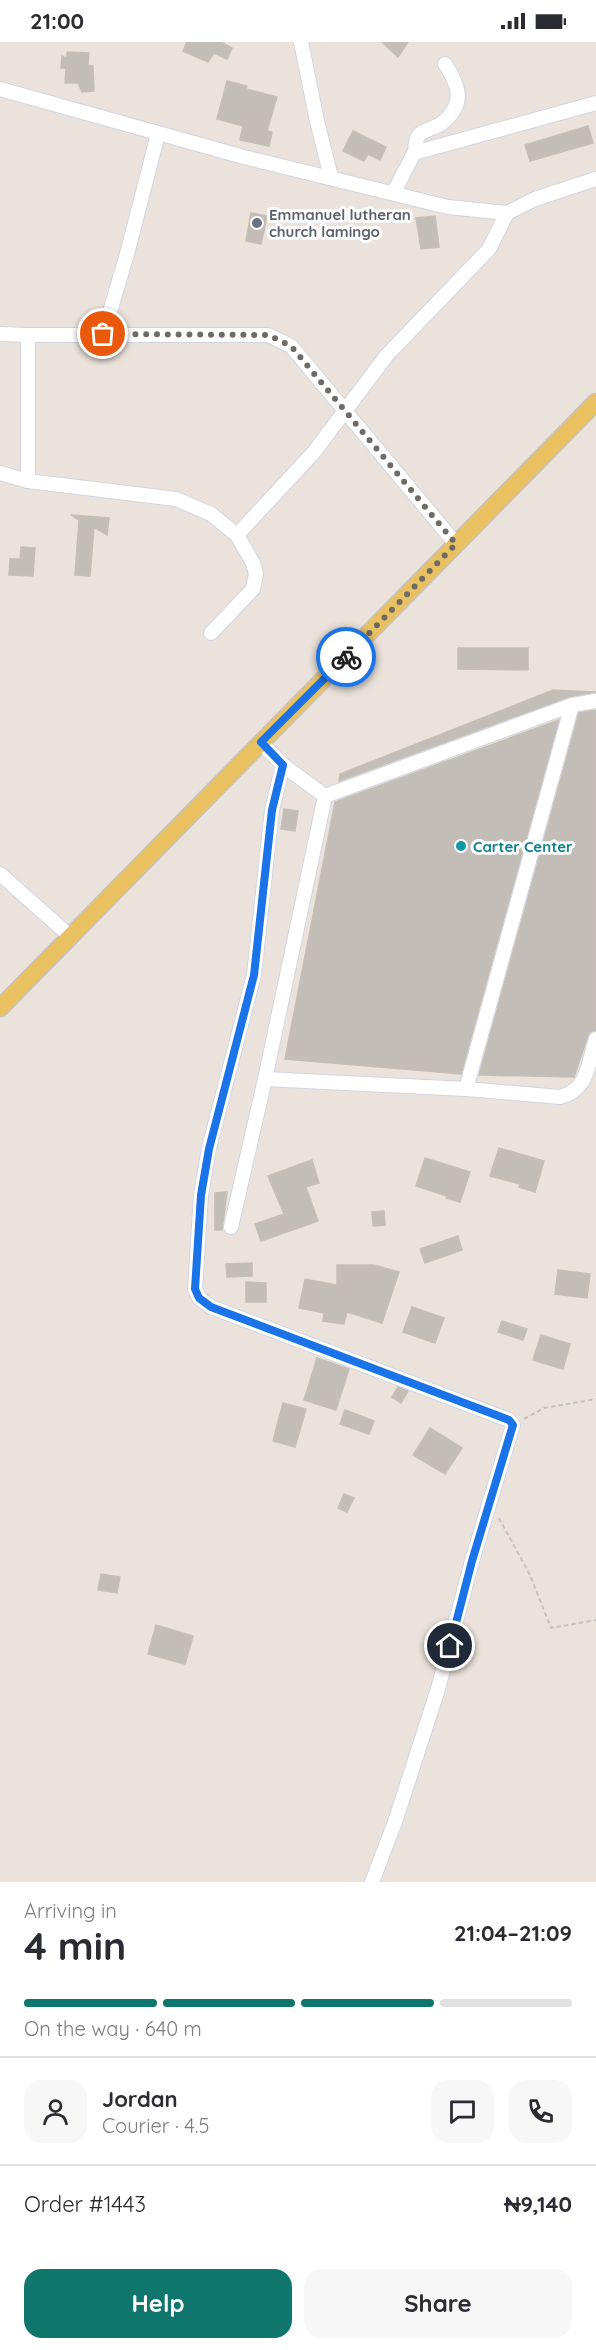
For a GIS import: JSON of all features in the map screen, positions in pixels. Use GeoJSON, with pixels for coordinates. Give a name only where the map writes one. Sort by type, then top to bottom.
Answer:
{"type":"FeatureCollection","features":[{"type":"Feature","properties":{"kind":"main road"},"geometry":{"type":"LineString","coordinates":[[0,1008],[596,402]]}},
{"type":"Feature","properties":{"kind":"street"},"geometry":{"type":"LineString","coordinates":[[301,42],[331,177]]}},
{"type":"Feature","properties":{"kind":"street"},"geometry":{"type":"LineString","coordinates":[[394,192],[416,152],[415,144],[420,134],[441,124],[452,113],[456,104],[457,82],[445,64]]}},
{"type":"Feature","properties":{"kind":"street"},"geometry":{"type":"LineString","coordinates":[[0,89],[158,134],[448,207],[507,213],[535,200],[596,179]]}},
{"type":"Feature","properties":{"kind":"street"},"geometry":{"type":"LineString","coordinates":[[416,152],[596,103]]}},
{"type":"Feature","properties":{"kind":"street"},"geometry":{"type":"LineString","coordinates":[[103,334],[127,254],[158,134]]}},
{"type":"Feature","properties":{"kind":"street"},"geometry":{"type":"LineString","coordinates":[[237,535],[314,452],[387,355],[489,249],[507,213]]}},
{"type":"Feature","properties":{"kind":"street"},"geometry":{"type":"LineString","coordinates":[[0,334],[268,335],[291,346],[456,544]]}},
{"type":"Feature","properties":{"kind":"street"},"geometry":{"type":"LineString","coordinates":[[28,335],[28,481]]}},
{"type":"Feature","properties":{"kind":"street"},"geometry":{"type":"LineString","coordinates":[[0,473],[28,481],[176,499],[212,514],[237,535],[253,562],[256,574],[253,589],[212,633]]}},
{"type":"Feature","properties":{"kind":"street"},"geometry":{"type":"LineString","coordinates":[[325,796],[572,705],[596,701]]}},
{"type":"Feature","properties":{"kind":"street"},"geometry":{"type":"LineString","coordinates":[[466,1089],[572,705]]}},
{"type":"Feature","properties":{"kind":"street"},"geometry":{"type":"LineString","coordinates":[[261,742],[283,765],[325,796]]}},
{"type":"Feature","properties":{"kind":"street"},"geometry":{"type":"LineString","coordinates":[[283,765],[272,810],[254,975],[209,1149],[201,1195],[195,1289],[199,1298],[211,1307],[509,1420],[513,1425],[472,1561],[438,1689],[395,1822],[372,1882]]}},
{"type":"Feature","properties":{"kind":"street"},"geometry":{"type":"LineString","coordinates":[[231,1227],[325,796]]}},
{"type":"Feature","properties":{"kind":"street"},"geometry":{"type":"LineString","coordinates":[[0,874],[71,937]]}},
{"type":"Feature","properties":{"kind":"street"},"geometry":{"type":"LineString","coordinates":[[265,1079],[466,1089],[545,1097],[572,1094],[582,1084],[596,1039]]}},
{"type":"Feature","properties":{"kind":"path"},"geometry":{"type":"LineString","coordinates":[[513,1425],[544,1408],[596,1399]]}},
{"type":"Feature","properties":{"kind":"path"},"geometry":{"type":"LineString","coordinates":[[490,1503],[530,1575],[551,1628],[596,1620]]}},
{"type":"Feature","properties":{"kind":"building"},"geometry":{"type":"Polygon","coordinates":[[[187,42],[221,42],[232,48],[227,59],[214,53],[208,62],[183,51],[187,42]]]}},
{"type":"Feature","properties":{"kind":"building"},"geometry":{"type":"Polygon","coordinates":[[[382,42],[408,42],[398,57],[382,42]]]}},
{"type":"Feature","properties":{"kind":"building"},"geometry":{"type":"Polygon","coordinates":[[[67,52],[89,53],[88,65],[93,66],[94,91],[82,92],[78,83],[65,83],[66,68],[61,68],[62,56],[67,58],[67,52]]]}},
{"type":"Feature","properties":{"kind":"building"},"geometry":{"type":"Polygon","coordinates":[[[227,81],[247,86],[246,89],[277,97],[267,131],[272,132],[269,146],[240,140],[243,126],[217,119],[227,81]]]}},
{"type":"Feature","properties":{"kind":"building"},"geometry":{"type":"Polygon","coordinates":[[[588,126],[593,143],[530,161],[525,145],[588,126]]]}},
{"type":"Feature","properties":{"kind":"building"},"geometry":{"type":"Polygon","coordinates":[[[353,131],[386,147],[380,160],[368,154],[364,161],[343,151],[353,131]]]}},
{"type":"Feature","properties":{"kind":"building","name":"Emmanuel lutheran church lamingo"},"geometry":{"type":"Polygon","coordinates":[[[251,213],[267,216],[261,244],[246,241],[251,213]]]}},
{"type":"Feature","properties":{"kind":"building"},"geometry":{"type":"Polygon","coordinates":[[[435,216],[439,247],[421,249],[416,218],[435,216]]]}},
{"type":"Feature","properties":{"kind":"building"},"geometry":{"type":"Polygon","coordinates":[[[71,515],[109,518],[107,535],[94,527],[90,576],[75,575],[79,520],[71,515]]]}},
{"type":"Feature","properties":{"kind":"building"},"geometry":{"type":"Polygon","coordinates":[[[21,547],[35,548],[33,576],[9,575],[10,559],[20,559],[21,547]]]}},
{"type":"Feature","properties":{"kind":"building"},"geometry":{"type":"Polygon","coordinates":[[[458,648],[528,648],[528,670],[458,669],[458,648]]]}},
{"type":"Feature","properties":{"kind":"building"},"geometry":{"type":"Polygon","coordinates":[[[553,690],[596,692],[569,697],[339,781],[340,774],[553,690]]]}},
{"type":"Feature","properties":{"kind":"building"},"geometry":{"type":"Polygon","coordinates":[[[596,710],[596,1030],[590,1032],[588,1036],[574,1077],[479,1075],[579,713],[596,710]]]}},
{"type":"Feature","properties":{"kind":"building","name":"Carter Center"},"geometry":{"type":"Polygon","coordinates":[[[559,720],[461,1074],[285,1059],[335,802],[559,720]]]}},
{"type":"Feature","properties":{"kind":"building"},"geometry":{"type":"Polygon","coordinates":[[[284,809],[298,811],[295,831],[281,829],[284,809]]]}},
{"type":"Feature","properties":{"kind":"building"},"geometry":{"type":"Polygon","coordinates":[[[499,1148],[544,1161],[535,1192],[519,1187],[520,1184],[490,1176],[499,1148]]]}},
{"type":"Feature","properties":{"kind":"building"},"geometry":{"type":"Polygon","coordinates":[[[425,1158],[470,1172],[460,1202],[416,1186],[425,1158]]]}},
{"type":"Feature","properties":{"kind":"building"},"geometry":{"type":"Polygon","coordinates":[[[312,1160],[319,1183],[306,1187],[318,1221],[261,1241],[255,1224],[284,1214],[268,1176],[312,1160]]]}},
{"type":"Feature","properties":{"kind":"building"},"geometry":{"type":"Polygon","coordinates":[[[227,1192],[222,1230],[215,1230],[215,1193],[227,1192]]]}},
{"type":"Feature","properties":{"kind":"building"},"geometry":{"type":"Polygon","coordinates":[[[384,1211],[385,1225],[373,1226],[372,1212],[384,1211]]]}},
{"type":"Feature","properties":{"kind":"building"},"geometry":{"type":"Polygon","coordinates":[[[458,1236],[462,1250],[425,1263],[420,1249],[458,1236]]]}},
{"type":"Feature","properties":{"kind":"building"},"geometry":{"type":"Polygon","coordinates":[[[252,1263],[252,1276],[227,1277],[226,1264],[252,1263]]]}},
{"type":"Feature","properties":{"kind":"building"},"geometry":{"type":"Polygon","coordinates":[[[337,1265],[374,1265],[399,1272],[382,1323],[347,1312],[344,1324],[323,1321],[324,1313],[299,1308],[305,1279],[337,1285],[337,1265]]]}},
{"type":"Feature","properties":{"kind":"building"},"geometry":{"type":"Polygon","coordinates":[[[558,1270],[590,1274],[587,1298],[555,1294],[558,1270]]]}},
{"type":"Feature","properties":{"kind":"building"},"geometry":{"type":"Polygon","coordinates":[[[246,1282],[266,1283],[266,1302],[246,1302],[246,1282]]]}},
{"type":"Feature","properties":{"kind":"building"},"geometry":{"type":"Polygon","coordinates":[[[412,1307],[444,1318],[435,1343],[403,1332],[412,1307]]]}},
{"type":"Feature","properties":{"kind":"building"},"geometry":{"type":"Polygon","coordinates":[[[502,1321],[527,1329],[523,1340],[498,1332],[502,1321]]]}},
{"type":"Feature","properties":{"kind":"building"},"geometry":{"type":"Polygon","coordinates":[[[541,1335],[570,1344],[563,1369],[533,1360],[541,1335]]]}},
{"type":"Feature","properties":{"kind":"building"},"geometry":{"type":"Polygon","coordinates":[[[317,1358],[349,1369],[336,1410],[304,1400],[317,1358]]]}},
{"type":"Feature","properties":{"kind":"building"},"geometry":{"type":"Polygon","coordinates":[[[398,1387],[408,1391],[401,1403],[392,1397],[398,1387]]]}},
{"type":"Feature","properties":{"kind":"building"},"geometry":{"type":"Polygon","coordinates":[[[283,1403],[306,1409],[295,1447],[273,1441],[283,1403]]]}},
{"type":"Feature","properties":{"kind":"building"},"geometry":{"type":"Polygon","coordinates":[[[345,1410],[374,1421],[369,1434],[340,1424],[345,1410]]]}},
{"type":"Feature","properties":{"kind":"building"},"geometry":{"type":"Polygon","coordinates":[[[430,1428],[462,1448],[445,1474],[413,1455],[430,1428]]]}},
{"type":"Feature","properties":{"kind":"building"},"geometry":{"type":"Polygon","coordinates":[[[344,1494],[354,1498],[347,1512],[338,1508],[344,1494]]]}},
{"type":"Feature","properties":{"kind":"building"},"geometry":{"type":"Polygon","coordinates":[[[101,1574],[120,1577],[117,1593],[98,1590],[101,1574]]]}},
{"type":"Feature","properties":{"kind":"building"},"geometry":{"type":"Polygon","coordinates":[[[156,1625],[193,1636],[185,1664],[148,1654],[156,1625]]]}},
{"type":"Feature","properties":{"kind":"way so far"},"geometry":{"type":"LineString","coordinates":[[103,334],[268,335],[291,346],[456,544],[346,657]]}},
{"type":"Feature","properties":{"kind":"place","name":"Emmanuel lutheran church lamingo"},"geometry":{"type":"Point","coordinates":[257,223]}},
{"type":"Feature","properties":{"kind":"place","name":"Carter Center"},"geometry":{"type":"Point","coordinates":[461,846]}},
{"type":"Feature","properties":{"kind":"route"},"geometry":{"type":"LineString","coordinates":[[346,657],[261,742],[283,765],[272,810],[254,975],[209,1149],[201,1195],[195,1289],[199,1298],[211,1307],[509,1420],[513,1425],[513,1432],[472,1561],[450,1646]]}}]}
